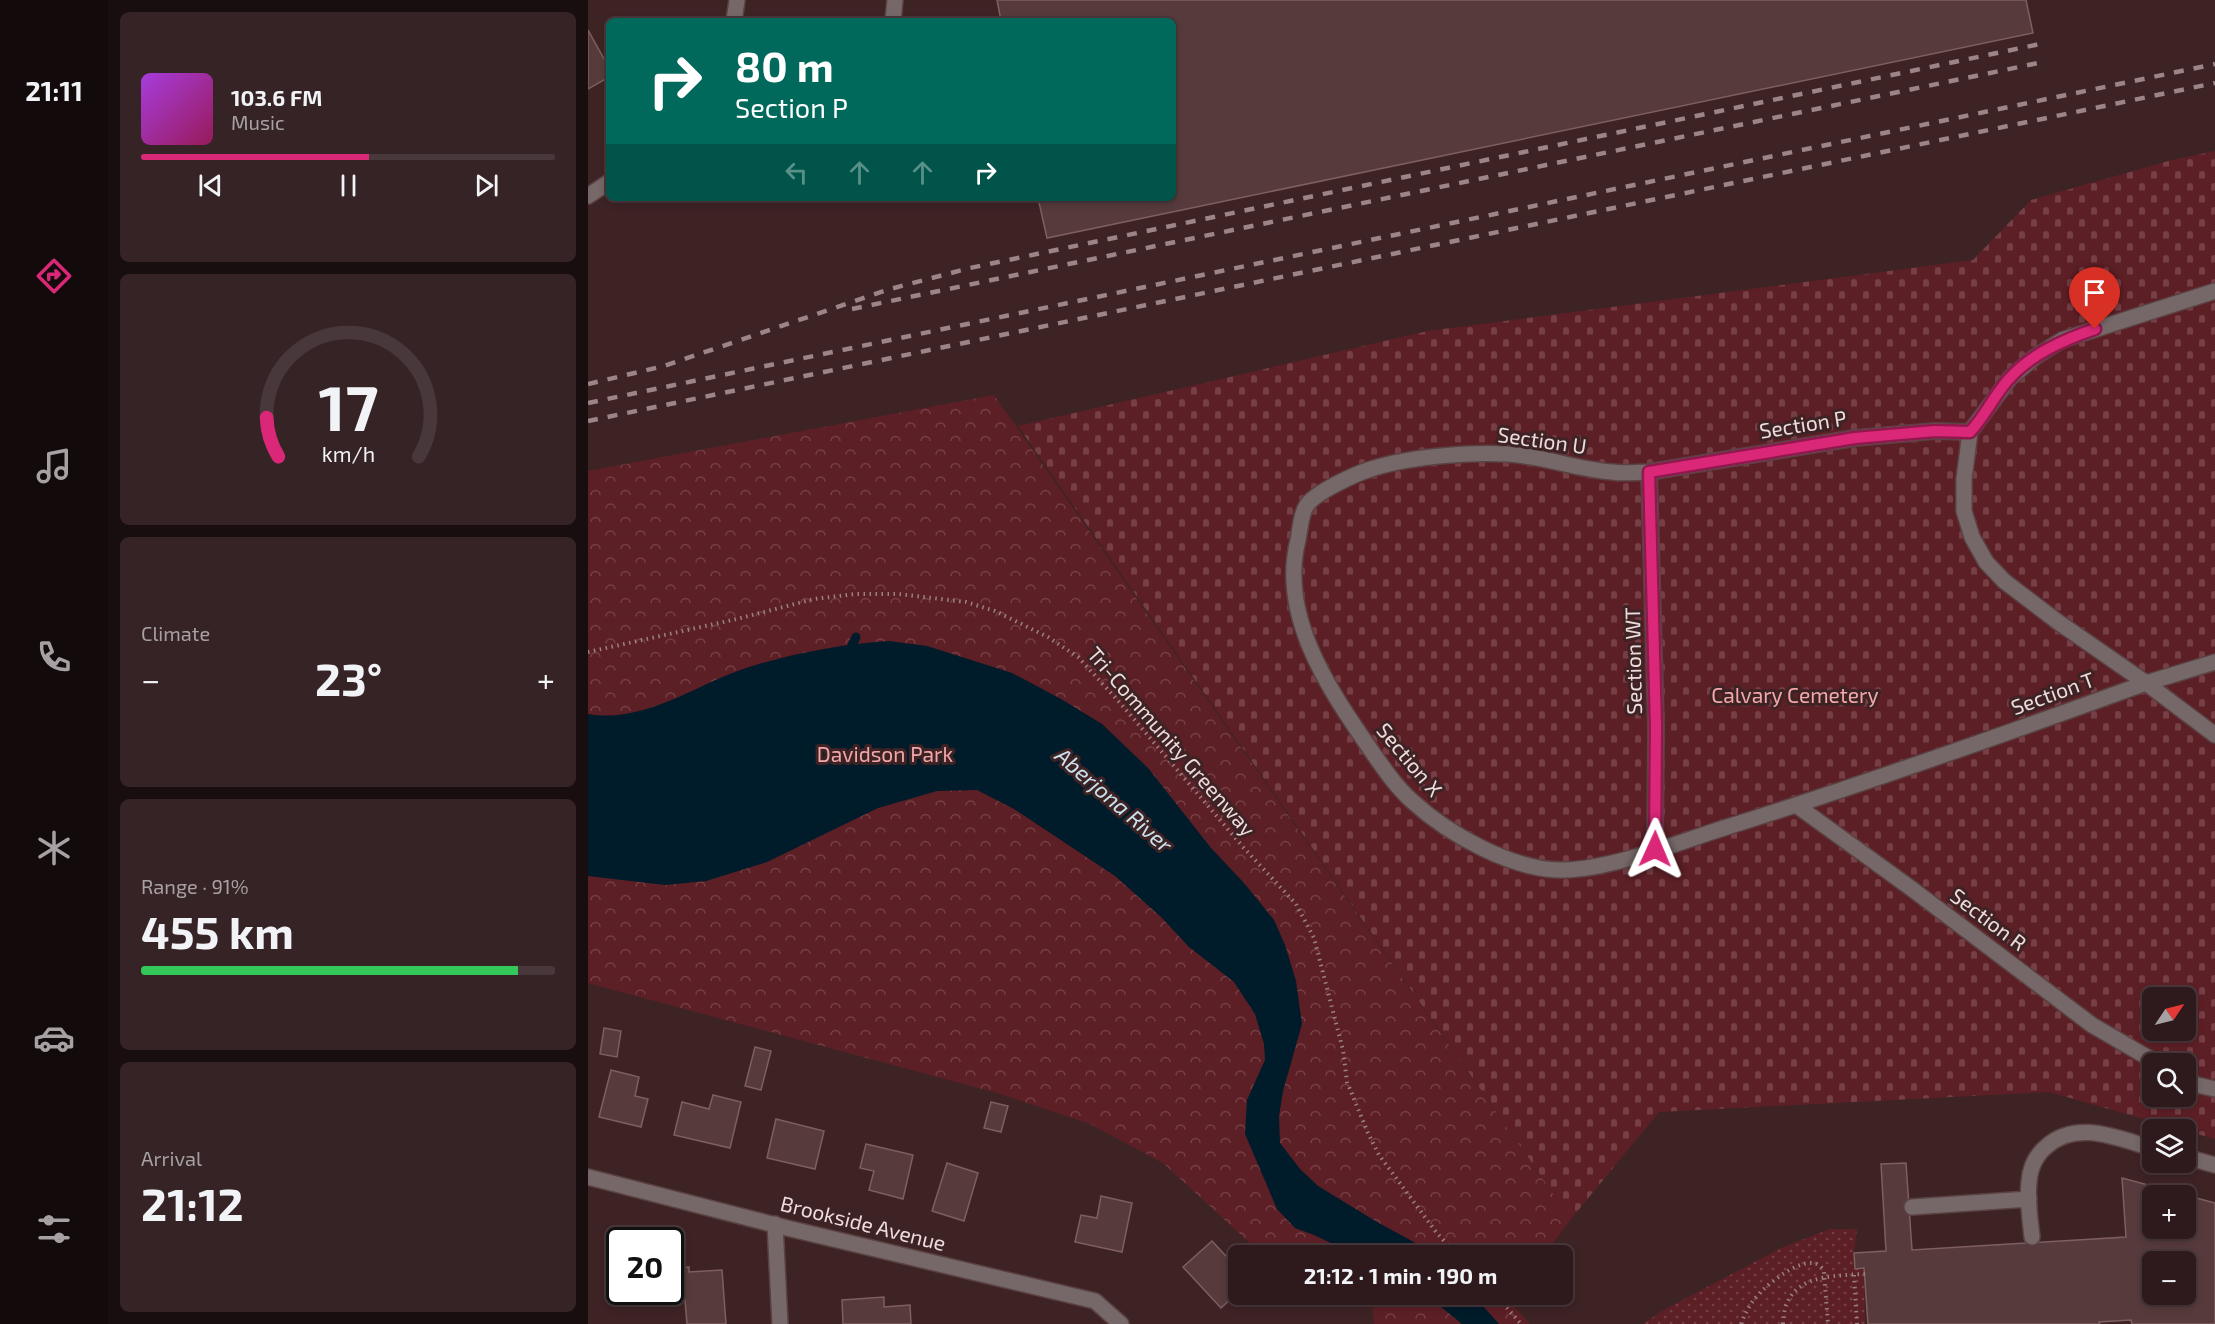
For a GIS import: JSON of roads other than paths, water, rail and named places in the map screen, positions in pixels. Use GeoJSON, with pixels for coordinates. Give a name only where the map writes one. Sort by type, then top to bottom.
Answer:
{"type":"FeatureCollection","features":[{"type":"Feature","properties":{"kind":"street"},"geometry":{"type":"LineString","coordinates":[[734,18],[737,0]]}},
{"type":"Feature","properties":{"kind":"street"},"geometry":{"type":"LineString","coordinates":[[892,18],[895,0]]}},
{"type":"Feature","properties":{"kind":"street"},"geometry":{"type":"LineString","coordinates":[[588,196],[606,184]]}},
{"type":"Feature","properties":{"kind":"street"},"geometry":{"type":"LineString","coordinates":[[1970,432],[2010,378],[2035,357],[2062,340],[2215,291]]}},
{"type":"Feature","properties":{"kind":"street","name":"Section P"},"geometry":{"type":"LineString","coordinates":[[1649,472],[1855,438],[1935,431],[1970,432]]}},
{"type":"Feature","properties":{"kind":"street","name":"Section T"},"geometry":{"type":"LineString","coordinates":[[1970,432],[1964,479],[1964,511],[1972,537],[1986,562],[2004,581],[2022,595],[2146,683]]}},
{"type":"Feature","properties":{"kind":"street","name":"Section U"},"geometry":{"type":"LineString","coordinates":[[1305,506],[1319,494],[1370,469],[1429,458],[1482,454],[1520,456],[1614,473],[1649,472]]}},
{"type":"Feature","properties":{"kind":"street","name":"Section WT"},"geometry":{"type":"LineString","coordinates":[[1649,472],[1656,726],[1655,849]]}},
{"type":"Feature","properties":{"kind":"street","name":"Section X"},"geometry":{"type":"LineString","coordinates":[[1305,506],[1293,569],[1296,601],[1309,644],[1342,708],[1379,762],[1409,799],[1439,824],[1476,845],[1516,862],[1562,870],[1613,862],[1655,849]]}},
{"type":"Feature","properties":{"kind":"street"},"geometry":{"type":"LineString","coordinates":[[2146,683],[2215,662]]}},
{"type":"Feature","properties":{"kind":"street"},"geometry":{"type":"LineString","coordinates":[[2146,683],[2215,735]]}},
{"type":"Feature","properties":{"kind":"street","name":"Section T"},"geometry":{"type":"LineString","coordinates":[[1655,849],[1796,805],[2146,683]]}},
{"type":"Feature","properties":{"kind":"street","name":"Section R"},"geometry":{"type":"LineString","coordinates":[[1796,805],[2092,1025],[2142,1054]]}},
{"type":"Feature","properties":{"kind":"street"},"geometry":{"type":"LineString","coordinates":[[2196,1083],[2215,1089]]}},
{"type":"Feature","properties":{"kind":"street"},"geometry":{"type":"LineString","coordinates":[[2032,1237],[2030,1173],[2037,1157],[2048,1144],[2064,1135],[2090,1132],[2142,1145]]}},
{"type":"Feature","properties":{"kind":"street"},"geometry":{"type":"LineString","coordinates":[[2196,1159],[2215,1164]]}},
{"type":"Feature","properties":{"kind":"street","name":"Brookside Avenue"},"geometry":{"type":"LineString","coordinates":[[588,1177],[1095,1301],[1121,1324]]}},
{"type":"Feature","properties":{"kind":"street"},"geometry":{"type":"LineString","coordinates":[[1912,1207],[2029,1198]]}},
{"type":"Feature","properties":{"kind":"street"},"geometry":{"type":"LineString","coordinates":[[776,1224],[780,1324]]}},
{"type":"Feature","properties":{"kind":"water","name":"Aberjona River"},"geometry":{"type":"Polygon","coordinates":[[[889,641],[927,646],[1012,673],[1102,724],[1148,768],[1211,848],[1274,920],[1285,945],[1296,981],[1302,1024],[1283,1091],[1279,1116],[1280,1143],[1300,1169],[1318,1186],[1419,1245],[1335,1245],[1295,1228],[1277,1209],[1245,1134],[1247,1100],[1265,1060],[1264,1044],[1255,1014],[1234,982],[1189,947],[1161,917],[1115,876],[1014,809],[977,790],[937,791],[878,808],[767,862],[706,881],[665,885],[588,876],[588,714],[609,716],[651,708],[749,667],[801,653],[889,641]]]}},
{"type":"Feature","properties":{"kind":"water"},"geometry":{"type":"Polygon","coordinates":[[[1438,1305],[1482,1305],[1499,1324],[1462,1324],[1438,1305]]]}},
{"type":"Feature","properties":{"kind":"waterway"},"geometry":{"type":"LineString","coordinates":[[848,654],[856,637]]}},
{"type":"Feature","properties":{"kind":"railway"},"geometry":{"type":"LineString","coordinates":[[588,384],[664,366],[890,289],[970,268],[2040,44]]}},
{"type":"Feature","properties":{"kind":"railway"},"geometry":{"type":"LineString","coordinates":[[852,309],[2043,62]]}},
{"type":"Feature","properties":{"kind":"railway"},"geometry":{"type":"LineString","coordinates":[[588,403],[2215,64]]}},
{"type":"Feature","properties":{"kind":"railway"},"geometry":{"type":"LineString","coordinates":[[588,421],[2215,83]]}},
{"type":"Feature","properties":{"kind":"park label","name":"Calvary Cemetery"},"geometry":{"type":"Point","coordinates":[1795,696]}},
{"type":"Feature","properties":{"kind":"park label","name":"Davidson Park"},"geometry":{"type":"Point","coordinates":[885,755]}}]}
